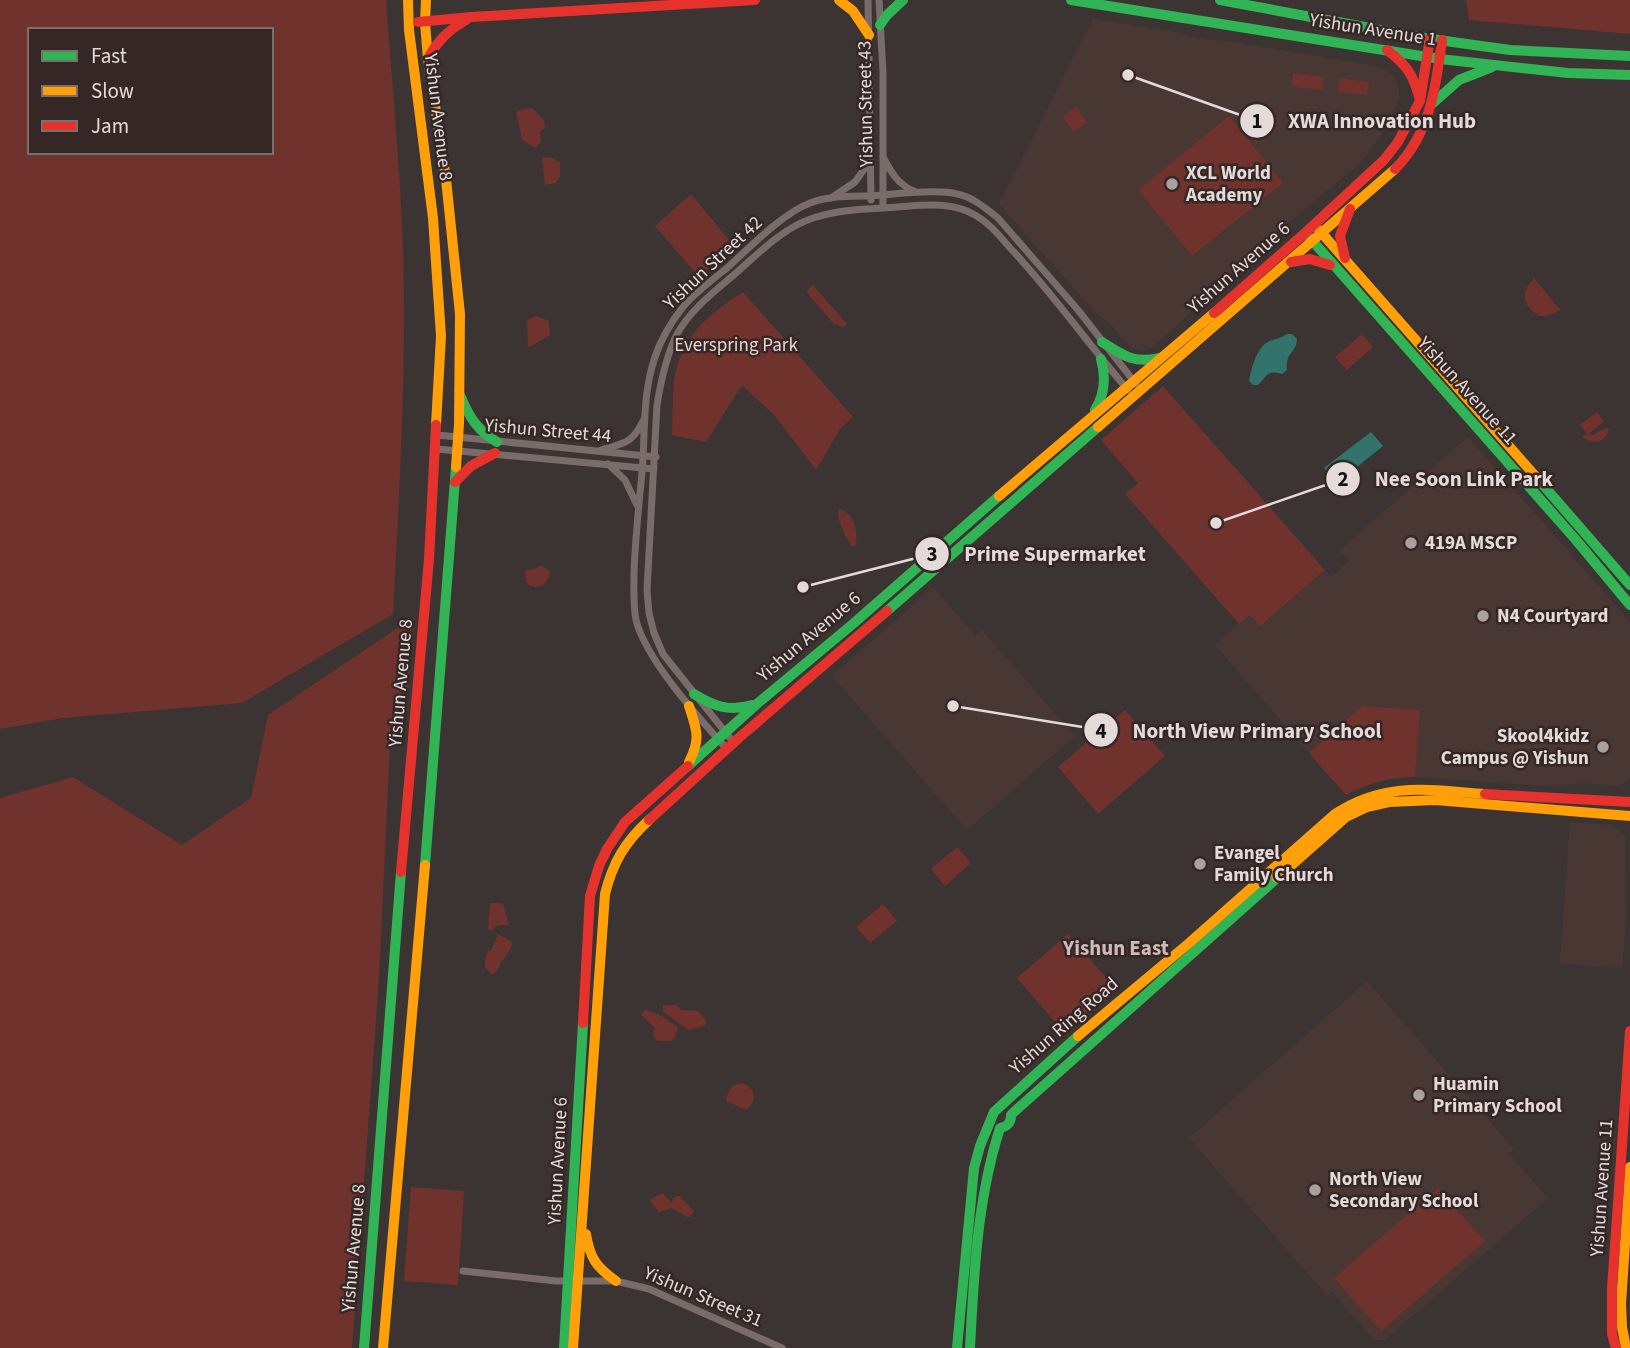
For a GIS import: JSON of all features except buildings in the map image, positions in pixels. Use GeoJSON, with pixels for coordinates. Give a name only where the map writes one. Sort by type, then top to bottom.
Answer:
{"type":"FeatureCollection","features":[{"type":"Feature","properties":{"kind":"main road"},"geometry":{"type":"LineString","coordinates":[[408,0],[408,22],[425,23],[471,17],[755,0]]}},
{"type":"Feature","properties":{"kind":"main road"},"geometry":{"type":"LineString","coordinates":[[425,23],[426,0]]}},
{"type":"Feature","properties":{"kind":"main road"},"geometry":{"type":"LineString","coordinates":[[839,0],[859,20],[869,35]]}},
{"type":"Feature","properties":{"kind":"main road"},"geometry":{"type":"LineString","coordinates":[[880,25],[904,0]]}},
{"type":"Feature","properties":{"kind":"main road","name":"Yishun Avenue 1"},"geometry":{"type":"LineString","coordinates":[[1071,0],[1385,48],[1440,59],[1568,73],[1630,75]]}},
{"type":"Feature","properties":{"kind":"main road","name":"Yishun Avenue 1"},"geometry":{"type":"LineString","coordinates":[[1220,0],[1510,50],[1630,55]]}},
{"type":"Feature","properties":{"kind":"main road"},"geometry":{"type":"LineString","coordinates":[[428,60],[436,42],[445,33],[471,17]]}},
{"type":"Feature","properties":{"kind":"main road","name":"Yishun Avenue 8"},"geometry":{"type":"LineString","coordinates":[[364,1348],[429,559],[442,336],[433,218],[408,22]]}},
{"type":"Feature","properties":{"kind":"main road","name":"Yishun Avenue 8"},"geometry":{"type":"LineString","coordinates":[[383,1348],[433,773],[458,438],[458,300],[446,179],[425,23]]}},
{"type":"Feature","properties":{"kind":"main road","name":"Yishun Avenue 6"},"geometry":{"type":"LineString","coordinates":[[573,1348],[580,1076],[590,895],[597,867],[614,836],[625,822],[758,703],[1129,384],[1310,233],[1384,160],[1398,142],[1420,101],[1430,38]]}},
{"type":"Feature","properties":{"kind":"main road","name":"Yishun Avenue 6"},"geometry":{"type":"LineString","coordinates":[[1310,233],[1321,233],[1406,158],[1429,117],[1442,40]]}},
{"type":"Feature","properties":{"kind":"main road"},"geometry":{"type":"LineString","coordinates":[[1385,48],[1411,70],[1420,101]]}},
{"type":"Feature","properties":{"kind":"main road"},"geometry":{"type":"LineString","coordinates":[[1598,53],[1601,69],[1616,75]]}},
{"type":"Feature","properties":{"kind":"main road"},"geometry":{"type":"LineString","coordinates":[[1433,103],[1450,85],[1465,75],[1498,66]]}},
{"type":"Feature","properties":{"kind":"main road"},"geometry":{"type":"LineString","coordinates":[[1347,263],[1340,236],[1350,209]]}},
{"type":"Feature","properties":{"kind":"main road","name":"Yishun Avenue 6"},"geometry":{"type":"LineString","coordinates":[[564,1348],[582,1223],[605,894],[610,874],[624,848],[639,830],[731,746],[1287,264],[1310,233]]}},
{"type":"Feature","properties":{"kind":"main road","name":"Yishun Avenue 11"},"geometry":{"type":"LineString","coordinates":[[1310,233],[1334,267],[1366,294],[1498,433],[1630,585]]}},
{"type":"Feature","properties":{"kind":"main road","name":"Yishun Avenue 11"},"geometry":{"type":"LineString","coordinates":[[1321,233],[1347,263],[1366,294],[1630,605]]}},
{"type":"Feature","properties":{"kind":"main road"},"geometry":{"type":"LineString","coordinates":[[1287,264],[1301,258],[1311,258],[1334,267]]}},
{"type":"Feature","properties":{"kind":"main road"},"geometry":{"type":"LineString","coordinates":[[1102,342],[1135,361],[1163,357]]}},
{"type":"Feature","properties":{"kind":"main road"},"geometry":{"type":"LineString","coordinates":[[1088,419],[1100,402],[1103,390],[1106,373],[1101,359]]}},
{"type":"Feature","properties":{"kind":"main road"},"geometry":{"type":"LineString","coordinates":[[459,391],[474,425],[484,436],[497,442]]}},
{"type":"Feature","properties":{"kind":"main road"},"geometry":{"type":"LineString","coordinates":[[455,482],[471,466],[495,453]]}},
{"type":"Feature","properties":{"kind":"main road"},"geometry":{"type":"LineString","coordinates":[[1034,465],[1044,462],[1055,453],[1065,456]]}},
{"type":"Feature","properties":{"kind":"main road"},"geometry":{"type":"LineString","coordinates":[[695,694],[719,708],[740,709],[758,703]]}},
{"type":"Feature","properties":{"kind":"main road"},"geometry":{"type":"LineString","coordinates":[[685,769],[697,748],[699,737],[689,706]]}},
{"type":"Feature","properties":{"kind":"main road","name":"Yishun Ring Road"},"geometry":{"type":"LineString","coordinates":[[970,1348],[984,1185],[990,1154],[1000,1128],[1009,1124],[1010,1115],[1182,965],[1220,922],[1335,814],[1355,801],[1406,789],[1630,802]]}},
{"type":"Feature","properties":{"kind":"main road"},"geometry":{"type":"LineString","coordinates":[[1613,800],[1630,792]]}},
{"type":"Feature","properties":{"kind":"main road","name":"Yishun Ring Road"},"geometry":{"type":"LineString","coordinates":[[957,1348],[974,1168],[977,1152],[994,1112],[1053,1058],[1346,817],[1383,803],[1407,799],[1630,816]]}},
{"type":"Feature","properties":{"kind":"main road"},"geometry":{"type":"LineString","coordinates":[[1611,813],[1630,826]]}},
{"type":"Feature","properties":{"kind":"main road","name":"Yishun Avenue 11"},"geometry":{"type":"LineString","coordinates":[[1616,1348],[1612,1334],[1612,1288],[1630,1031]]}},
{"type":"Feature","properties":{"kind":"main road"},"geometry":{"type":"LineString","coordinates":[[580,1076],[593,1077]]}},
{"type":"Feature","properties":{"kind":"main road"},"geometry":{"type":"LineString","coordinates":[[999,1108],[1006,1109],[1010,1115]]}},
{"type":"Feature","properties":{"kind":"main road"},"geometry":{"type":"LineString","coordinates":[[992,1120],[1000,1128]]}},
{"type":"Feature","properties":{"kind":"main road","name":"Yishun Avenue 11"},"geometry":{"type":"LineString","coordinates":[[1626,1348],[1621,1304],[1630,1167]]}},
{"type":"Feature","properties":{"kind":"main road"},"geometry":{"type":"LineString","coordinates":[[582,1223],[589,1254],[601,1271],[616,1281]]}},
{"type":"Feature","properties":{"kind":"street","name":"Yishun Street 43"},"geometry":{"type":"LineString","coordinates":[[868,0],[871,208]]}},
{"type":"Feature","properties":{"kind":"street","name":"Yishun Street 43"},"geometry":{"type":"LineString","coordinates":[[879,0],[883,72],[883,207]]}},
{"type":"Feature","properties":{"kind":"street"},"geometry":{"type":"LineString","coordinates":[[883,156],[896,179],[906,188],[920,192]]}},
{"type":"Feature","properties":{"kind":"street"},"geometry":{"type":"LineString","coordinates":[[830,198],[855,182],[871,160]]}},
{"type":"Feature","properties":{"kind":"street","name":"Yishun Street 42"},"geometry":{"type":"LineString","coordinates":[[731,746],[689,706],[651,654],[636,621],[634,601],[638,509],[644,418],[651,370],[666,331],[684,306],[793,212],[811,202],[830,198],[920,192],[956,193],[983,206],[998,218],[1078,310],[1129,384]]}},
{"type":"Feature","properties":{"kind":"street","name":"Yishun Street 42"},"geometry":{"type":"LineString","coordinates":[[722,736],[695,694],[663,653],[649,613],[647,590],[657,405],[669,351],[678,332],[702,303],[778,236],[811,219],[871,208],[954,206],[975,214],[992,227],[1027,265],[1101,359],[1137,393]]}},
{"type":"Feature","properties":{"kind":"street"},"geometry":{"type":"LineString","coordinates":[[597,451],[635,436],[644,418]]}},
{"type":"Feature","properties":{"kind":"street","name":"Yishun Street 44"},"geometry":{"type":"LineString","coordinates":[[437,435],[656,457]]}},
{"type":"Feature","properties":{"kind":"street","name":"Yishun Street 44"},"geometry":{"type":"LineString","coordinates":[[437,449],[654,469]]}},
{"type":"Feature","properties":{"kind":"street"},"geometry":{"type":"LineString","coordinates":[[608,464],[631,489],[638,509]]}},
{"type":"Feature","properties":{"kind":"street","name":"Yishun Street 31"},"geometry":{"type":"LineString","coordinates":[[463,1271],[573,1282],[616,1281],[649,1289],[782,1348]]}},
{"type":"Feature","properties":{"kind":"shaded area","name":"XCL World Academy"},"geometry":{"type":"Polygon","coordinates":[[[1093,19],[1381,67],[1392,75],[1399,91],[1399,99],[1390,120],[1359,164],[1252,253],[1151,348],[1143,351],[1128,345],[1113,327],[1094,311],[999,204],[1093,19]]]}},
{"type":"Feature","properties":{"kind":"shaded area"},"geometry":{"type":"Polygon","coordinates":[[[1468,437],[1620,610],[1630,625],[1630,778],[1623,784],[1544,786],[1415,777],[1419,710],[1362,707],[1309,753],[1215,645],[1250,614],[1260,626],[1325,570],[1331,577],[1349,561],[1340,550],[1468,437]]]}},
{"type":"Feature","properties":{"kind":"shaded area"},"geometry":{"type":"Polygon","coordinates":[[[933,587],[975,635],[982,630],[1075,736],[967,830],[832,676],[933,587]]]}},
{"type":"Feature","properties":{"kind":"shaded area"},"geometry":{"type":"Polygon","coordinates":[[[1570,822],[1610,825],[1621,831],[1625,837],[1626,919],[1622,968],[1560,964],[1570,822]]]}},
{"type":"Feature","properties":{"kind":"shaded area","name":"North View Secondary School"},"geometry":{"type":"Polygon","coordinates":[[[1367,981],[1514,1149],[1509,1154],[1548,1198],[1385,1340],[1374,1340],[1332,1292],[1327,1296],[1189,1138],[1367,981]]]}},
{"type":"Feature","properties":{"kind":"green space"},"geometry":{"type":"Polygon","coordinates":[[[0,0],[386,0],[400,187],[404,295],[402,432],[393,614],[242,703],[63,718],[0,729],[0,0]]]}},
{"type":"Feature","properties":{"kind":"green space"},"geometry":{"type":"Polygon","coordinates":[[[1466,0],[1630,0],[1630,34],[1469,20],[1466,0]]]}},
{"type":"Feature","properties":{"kind":"green space"},"geometry":{"type":"Polygon","coordinates":[[[1293,73],[1323,77],[1322,90],[1292,87],[1293,73]]]}},
{"type":"Feature","properties":{"kind":"green space"},"geometry":{"type":"Polygon","coordinates":[[[1339,78],[1369,82],[1367,95],[1338,92],[1339,78]]]}},
{"type":"Feature","properties":{"kind":"green space"},"geometry":{"type":"Polygon","coordinates":[[[1076,107],[1087,122],[1074,132],[1063,117],[1076,107]]]}},
{"type":"Feature","properties":{"kind":"green space"},"geometry":{"type":"Polygon","coordinates":[[[532,108],[544,120],[545,127],[540,132],[541,142],[535,148],[522,140],[516,112],[532,108]]]}},
{"type":"Feature","properties":{"kind":"green space"},"geometry":{"type":"Polygon","coordinates":[[[1229,116],[1283,183],[1192,256],[1138,190],[1229,116]]]}},
{"type":"Feature","properties":{"kind":"green space"},"geometry":{"type":"Polygon","coordinates":[[[542,157],[553,158],[560,163],[560,176],[556,183],[545,185],[542,157]]]}},
{"type":"Feature","properties":{"kind":"green space"},"geometry":{"type":"Polygon","coordinates":[[[691,194],[734,246],[699,277],[655,226],[691,194]]]}},
{"type":"Feature","properties":{"kind":"green space"},"geometry":{"type":"Polygon","coordinates":[[[1534,278],[1560,310],[1539,316],[1529,308],[1525,294],[1534,278]]]}},
{"type":"Feature","properties":{"kind":"green space"},"geometry":{"type":"Polygon","coordinates":[[[813,285],[847,324],[844,327],[834,324],[808,294],[807,290],[813,285]]]}},
{"type":"Feature","properties":{"kind":"green space","name":"Everspring Park"},"geometry":{"type":"Polygon","coordinates":[[[743,292],[853,417],[840,429],[816,470],[775,416],[743,386],[706,442],[672,435],[673,392],[681,355],[702,324],[743,292]]]}},
{"type":"Feature","properties":{"kind":"green space"},"geometry":{"type":"Polygon","coordinates":[[[536,316],[549,321],[550,335],[528,348],[527,320],[536,316]]]}},
{"type":"Feature","properties":{"kind":"green space"},"geometry":{"type":"Polygon","coordinates":[[[1362,334],[1373,347],[1347,370],[1335,357],[1362,334]]]}},
{"type":"Feature","properties":{"kind":"green space"},"geometry":{"type":"Polygon","coordinates":[[[1163,386],[1325,570],[1260,626],[1250,615],[1239,624],[1125,494],[1138,483],[1101,440],[1163,386]]]}},
{"type":"Feature","properties":{"kind":"green space"},"geometry":{"type":"Polygon","coordinates":[[[1597,412],[1604,421],[1588,435],[1609,428],[1608,433],[1602,440],[1591,441],[1582,437],[1587,434],[1580,425],[1597,412]]]}},
{"type":"Feature","properties":{"kind":"green space"},"geometry":{"type":"Polygon","coordinates":[[[840,509],[848,514],[854,523],[855,546],[849,543],[842,529],[838,514],[840,509]]]}},
{"type":"Feature","properties":{"kind":"green space"},"geometry":{"type":"Polygon","coordinates":[[[541,565],[550,571],[548,579],[541,586],[530,586],[526,581],[526,570],[541,565]]]}},
{"type":"Feature","properties":{"kind":"green space"},"geometry":{"type":"Polygon","coordinates":[[[414,617],[406,716],[390,743],[379,978],[352,1348],[0,1348],[0,798],[73,777],[182,845],[251,798],[268,715],[414,617]]]}},
{"type":"Feature","properties":{"kind":"green space"},"geometry":{"type":"Polygon","coordinates":[[[1362,706],[1420,710],[1415,777],[1379,782],[1346,795],[1309,753],[1362,706]]]}},
{"type":"Feature","properties":{"kind":"green space"},"geometry":{"type":"Polygon","coordinates":[[[1125,710],[1165,756],[1098,814],[1058,767],[1125,710]]]}},
{"type":"Feature","properties":{"kind":"green space"},"geometry":{"type":"Polygon","coordinates":[[[957,847],[971,863],[945,886],[931,869],[957,847]]]}},
{"type":"Feature","properties":{"kind":"green space"},"geometry":{"type":"Polygon","coordinates":[[[490,903],[503,903],[509,925],[488,929],[490,903]]]}},
{"type":"Feature","properties":{"kind":"green space"},"geometry":{"type":"Polygon","coordinates":[[[883,904],[897,921],[870,943],[856,927],[883,904]]]}},
{"type":"Feature","properties":{"kind":"green space"},"geometry":{"type":"Polygon","coordinates":[[[498,934],[511,941],[512,946],[492,975],[485,967],[485,958],[498,934]]]}},
{"type":"Feature","properties":{"kind":"green space"},"geometry":{"type":"Polygon","coordinates":[[[1068,934],[1117,990],[1066,1035],[1017,978],[1068,934]]]}},
{"type":"Feature","properties":{"kind":"green space"},"geometry":{"type":"Polygon","coordinates":[[[663,1005],[677,1005],[681,1010],[698,1011],[706,1020],[705,1026],[689,1030],[663,1012],[663,1005]]]}},
{"type":"Feature","properties":{"kind":"green space"},"geometry":{"type":"Polygon","coordinates":[[[645,1009],[678,1027],[671,1041],[658,1041],[653,1036],[654,1027],[641,1015],[645,1009]]]}},
{"type":"Feature","properties":{"kind":"green space"},"geometry":{"type":"Polygon","coordinates":[[[741,1083],[750,1087],[754,1095],[750,1107],[746,1110],[726,1101],[730,1089],[741,1083]]]}},
{"type":"Feature","properties":{"kind":"green space"},"geometry":{"type":"Polygon","coordinates":[[[411,1187],[464,1191],[458,1285],[404,1281],[411,1187]]]}},
{"type":"Feature","properties":{"kind":"green space"},"geometry":{"type":"Polygon","coordinates":[[[1438,1188],[1485,1241],[1381,1331],[1334,1278],[1438,1188]]]}},
{"type":"Feature","properties":{"kind":"green space"},"geometry":{"type":"Polygon","coordinates":[[[660,1194],[672,1203],[673,1198],[680,1196],[694,1211],[690,1217],[672,1208],[659,1212],[649,1200],[660,1194]]]}},
{"type":"Feature","properties":{"kind":"water"},"geometry":{"type":"Polygon","coordinates":[[[1292,334],[1297,339],[1288,360],[1287,370],[1282,374],[1270,373],[1258,385],[1253,385],[1249,381],[1259,350],[1266,343],[1292,334]]]}},
{"type":"Feature","properties":{"kind":"water"},"geometry":{"type":"Polygon","coordinates":[[[1371,432],[1383,446],[1337,483],[1324,468],[1371,432]]]}},
{"type":"Feature","properties":{"kind":"traffic: fast"},"geometry":{"type":"LineString","coordinates":[[880,25],[903,0]]}},
{"type":"Feature","properties":{"kind":"traffic: fast"},"geometry":{"type":"LineString","coordinates":[[1071,0],[1440,59],[1568,73],[1630,75]]}},
{"type":"Feature","properties":{"kind":"traffic: fast"},"geometry":{"type":"LineString","coordinates":[[1220,0],[1424,38],[1510,50],[1630,56]]}},
{"type":"Feature","properties":{"kind":"traffic: fast"},"geometry":{"type":"LineString","coordinates":[[1433,103],[1459,80],[1492,67]]}},
{"type":"Feature","properties":{"kind":"traffic: fast"},"geometry":{"type":"LineString","coordinates":[[1310,238],[1630,605]]}},
{"type":"Feature","properties":{"kind":"traffic: fast"},"geometry":{"type":"LineString","coordinates":[[1102,342],[1135,359],[1159,358]]}},
{"type":"Feature","properties":{"kind":"traffic: fast"},"geometry":{"type":"LineString","coordinates":[[1095,410],[1104,385],[1101,359]]}},
{"type":"Feature","properties":{"kind":"traffic: fast"},"geometry":{"type":"LineString","coordinates":[[461,397],[475,423],[497,442]]}},
{"type":"Feature","properties":{"kind":"traffic: fast"},"geometry":{"type":"LineString","coordinates":[[887,611],[1098,427]]}},
{"type":"Feature","properties":{"kind":"traffic: fast"},"geometry":{"type":"LineString","coordinates":[[425,865],[456,467]]}},
{"type":"Feature","properties":{"kind":"traffic: fast"},"geometry":{"type":"LineString","coordinates":[[1537,478],[1630,585]]}},
{"type":"Feature","properties":{"kind":"traffic: fast"},"geometry":{"type":"LineString","coordinates":[[688,766],[999,496]]}},
{"type":"Feature","properties":{"kind":"traffic: fast"},"geometry":{"type":"LineString","coordinates":[[694,694],[722,707],[752,705]]}},
{"type":"Feature","properties":{"kind":"traffic: fast"},"geometry":{"type":"LineString","coordinates":[[364,1348],[401,872]]}},
{"type":"Feature","properties":{"kind":"traffic: fast"},"geometry":{"type":"LineString","coordinates":[[970,1348],[981,1209],[1000,1128],[1008,1124],[1015,1111],[1277,878]]}},
{"type":"Feature","properties":{"kind":"traffic: fast"},"geometry":{"type":"LineString","coordinates":[[564,1348],[583,1023]]}},
{"type":"Feature","properties":{"kind":"traffic: fast"},"geometry":{"type":"LineString","coordinates":[[957,1348],[974,1168],[980,1146],[994,1112],[1078,1036]]}},
{"type":"Feature","properties":{"kind":"traffic: slow"},"geometry":{"type":"LineString","coordinates":[[408,0],[409,30],[433,218],[441,336],[436,425]]}},
{"type":"Feature","properties":{"kind":"traffic: slow"},"geometry":{"type":"LineString","coordinates":[[426,0],[428,59],[446,179],[460,314],[456,467]]}},
{"type":"Feature","properties":{"kind":"traffic: slow"},"geometry":{"type":"LineString","coordinates":[[839,0],[853,11],[869,35]]}},
{"type":"Feature","properties":{"kind":"traffic: slow"},"geometry":{"type":"LineString","coordinates":[[1098,427],[1395,169]]}},
{"type":"Feature","properties":{"kind":"traffic: slow"},"geometry":{"type":"LineString","coordinates":[[1319,230],[1537,478]]}},
{"type":"Feature","properties":{"kind":"traffic: slow"},"geometry":{"type":"LineString","coordinates":[[999,496],[1214,313]]}},
{"type":"Feature","properties":{"kind":"traffic: slow"},"geometry":{"type":"LineString","coordinates":[[689,706],[697,734],[689,762]]}},
{"type":"Feature","properties":{"kind":"traffic: slow"},"geometry":{"type":"LineString","coordinates":[[1078,1036],[1188,944],[1335,814],[1372,796],[1390,792],[1426,790],[1485,794]]}},
{"type":"Feature","properties":{"kind":"traffic: slow"},"geometry":{"type":"LineString","coordinates":[[1277,878],[1346,817],[1367,807],[1389,802],[1435,800],[1630,816]]}},
{"type":"Feature","properties":{"kind":"traffic: slow"},"geometry":{"type":"LineString","coordinates":[[573,1348],[605,894],[621,853],[649,820]]}},
{"type":"Feature","properties":{"kind":"traffic: slow"},"geometry":{"type":"LineString","coordinates":[[383,1348],[425,865]]}},
{"type":"Feature","properties":{"kind":"traffic: slow"},"geometry":{"type":"LineString","coordinates":[[1626,1348],[1621,1304],[1630,1167]]}},
{"type":"Feature","properties":{"kind":"traffic: slow"},"geometry":{"type":"LineString","coordinates":[[586,1234],[595,1261],[616,1281]]}},
{"type":"Feature","properties":{"kind":"traffic: jam"},"geometry":{"type":"LineString","coordinates":[[418,22],[755,0]]}},
{"type":"Feature","properties":{"kind":"traffic: jam"},"geometry":{"type":"LineString","coordinates":[[429,57],[444,36],[466,20]]}},
{"type":"Feature","properties":{"kind":"traffic: jam"},"geometry":{"type":"LineString","coordinates":[[1214,313],[1384,160],[1398,142],[1420,101],[1430,38]]}},
{"type":"Feature","properties":{"kind":"traffic: jam"},"geometry":{"type":"LineString","coordinates":[[1395,169],[1407,155],[1424,125],[1434,92],[1442,40]]}},
{"type":"Feature","properties":{"kind":"traffic: jam"},"geometry":{"type":"LineString","coordinates":[[1387,50],[1409,72],[1420,101]]}},
{"type":"Feature","properties":{"kind":"traffic: jam"},"geometry":{"type":"LineString","coordinates":[[1345,258],[1340,236],[1350,209]]}},
{"type":"Feature","properties":{"kind":"traffic: jam"},"geometry":{"type":"LineString","coordinates":[[1291,262],[1310,259],[1330,265]]}},
{"type":"Feature","properties":{"kind":"traffic: jam"},"geometry":{"type":"LineString","coordinates":[[401,872],[429,559],[436,425]]}},
{"type":"Feature","properties":{"kind":"traffic: jam"},"geometry":{"type":"LineString","coordinates":[[455,482],[471,466],[495,453]]}},
{"type":"Feature","properties":{"kind":"traffic: jam"},"geometry":{"type":"LineString","coordinates":[[649,820],[741,736],[887,611]]}},
{"type":"Feature","properties":{"kind":"traffic: jam"},"geometry":{"type":"LineString","coordinates":[[583,1023],[590,896],[599,866],[625,822],[688,766]]}},
{"type":"Feature","properties":{"kind":"traffic: jam"},"geometry":{"type":"LineString","coordinates":[[1485,794],[1630,802]]}},
{"type":"Feature","properties":{"kind":"traffic: jam"},"geometry":{"type":"LineString","coordinates":[[1616,1348],[1612,1334],[1612,1288],[1630,1031]]}},
{"type":"Feature","properties":{"kind":"place","name":"XWA Innovation Hub"},"geometry":{"type":"Point","coordinates":[1128,75]}},
{"type":"Feature","properties":{"kind":"place","name":"XCL World Academy"},"geometry":{"type":"Point","coordinates":[1172,184]}},
{"type":"Feature","properties":{"kind":"place","name":"Nee Soon Link Park"},"geometry":{"type":"Point","coordinates":[1216,523]}},
{"type":"Feature","properties":{"kind":"place","name":"419A MSCP"},"geometry":{"type":"Point","coordinates":[1411,543]}},
{"type":"Feature","properties":{"kind":"place","name":"Prime Supermarket"},"geometry":{"type":"Point","coordinates":[803,587]}},
{"type":"Feature","properties":{"kind":"place","name":"N4 Courtyard"},"geometry":{"type":"Point","coordinates":[1483,616]}},
{"type":"Feature","properties":{"kind":"place","name":"North View Primary School"},"geometry":{"type":"Point","coordinates":[953,706]}},
{"type":"Feature","properties":{"kind":"place","name":"Skool4kidz Campus @ Yishun"},"geometry":{"type":"Point","coordinates":[1603,747]}},
{"type":"Feature","properties":{"kind":"place","name":"Evangel Family Church"},"geometry":{"type":"Point","coordinates":[1200,864]}},
{"type":"Feature","properties":{"kind":"place","name":"Huamin Primary School"},"geometry":{"type":"Point","coordinates":[1419,1095]}},
{"type":"Feature","properties":{"kind":"place","name":"North View Secondary School"},"geometry":{"type":"Point","coordinates":[1315,1190]}},
{"type":"Feature","properties":{"kind":"district","name":"Yishun East"},"geometry":{"type":"Point","coordinates":[1116,948]}}]}
